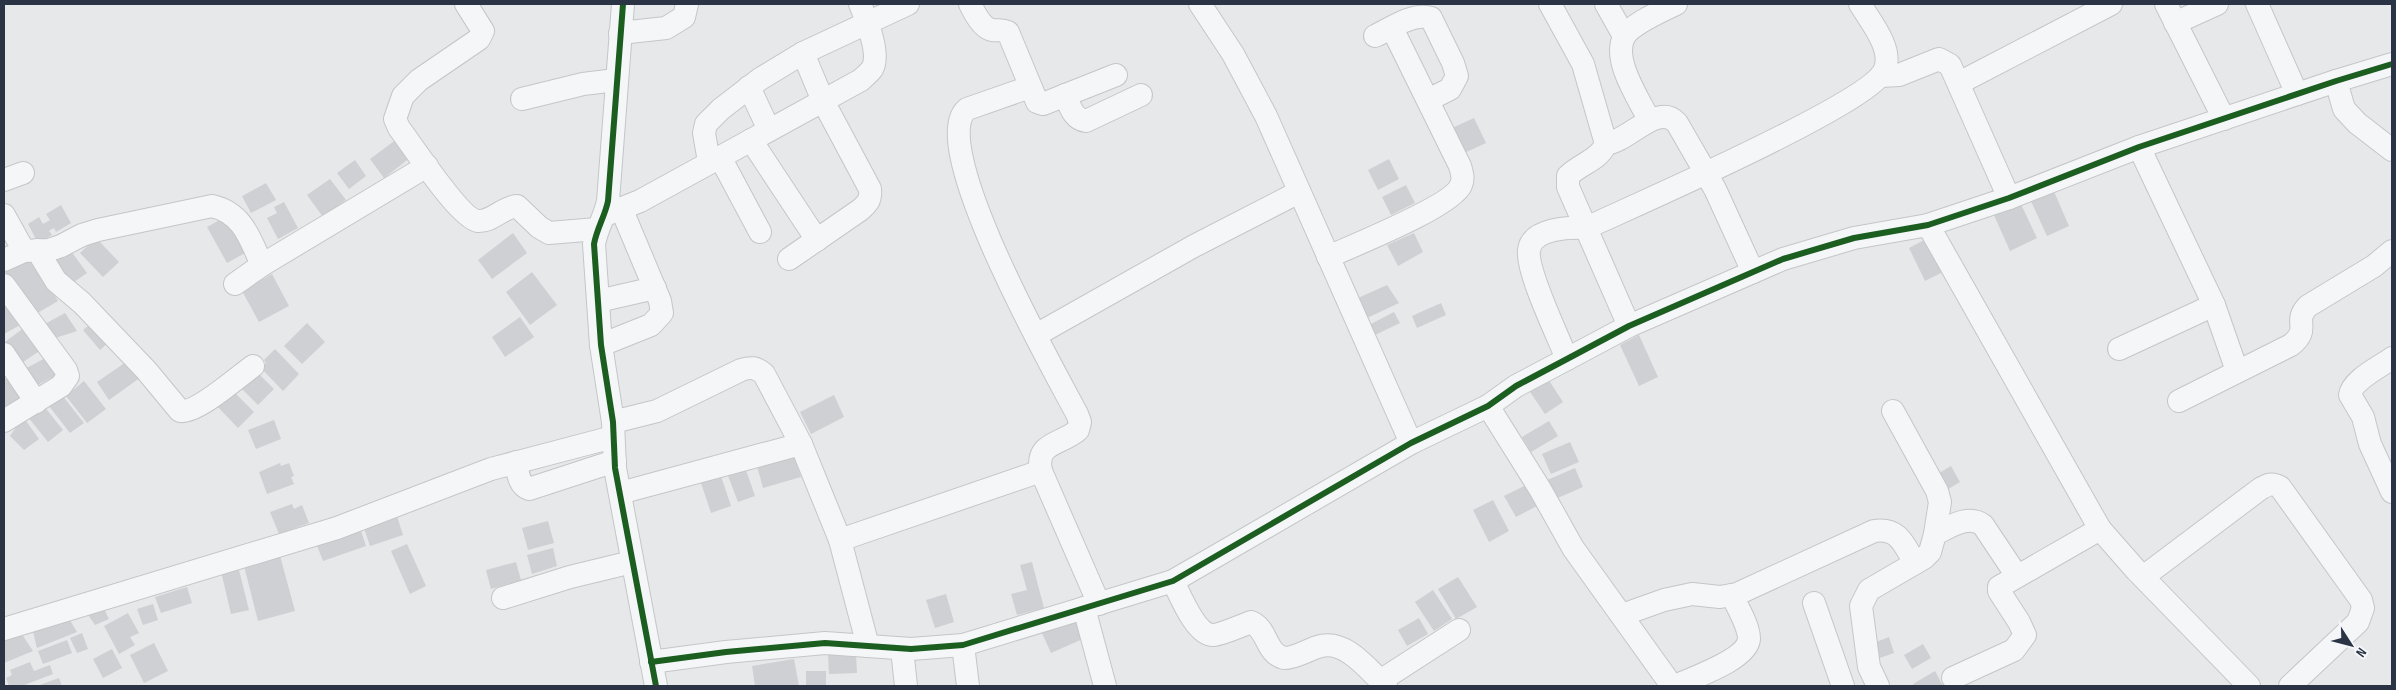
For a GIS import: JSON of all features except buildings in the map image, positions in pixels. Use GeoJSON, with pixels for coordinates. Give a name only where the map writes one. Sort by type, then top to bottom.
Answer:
{"type":"FeatureCollection","features":[{"type":"Feature","properties":{"kind":"street"},"geometry":{"type":"LineString","coordinates":[[466,4],[480,25],[482,31],[479,39],[419,80],[403,96],[399,103],[396,119],[427,166],[462,211],[471,219],[479,221],[492,217],[510,207],[517,206],[539,227],[549,233],[608,217],[860,80],[872,69],[875,59],[864,14]]}},
{"type":"Feature","properties":{"kind":"street"},"geometry":{"type":"LineString","coordinates":[[623,4],[616,80],[608,217],[594,244],[601,345],[613,429],[615,461],[656,686]]}},
{"type":"Feature","properties":{"kind":"street"},"geometry":{"type":"LineString","coordinates":[[620,33],[666,28],[684,17],[687,4]]}},
{"type":"Feature","properties":{"kind":"street"},"geometry":{"type":"LineString","coordinates":[[760,232],[714,160],[704,133],[706,124],[721,109],[750,87],[864,14],[908,4]]}},
{"type":"Feature","properties":{"kind":"street"},"geometry":{"type":"LineString","coordinates":[[970,4],[985,26],[991,30],[1000,29],[1008,32],[1014,41],[1034,98],[1044,104],[1116,74]]}},
{"type":"Feature","properties":{"kind":"street"},"geometry":{"type":"LineString","coordinates":[[1200,4],[1233,54],[1266,116],[1411,443]]}},
{"type":"Feature","properties":{"kind":"street"},"geometry":{"type":"LineString","coordinates":[[1550,4],[1583,64],[1606,144]]}},
{"type":"Feature","properties":{"kind":"street"},"geometry":{"type":"LineString","coordinates":[[1606,4],[1624,36]]}},
{"type":"Feature","properties":{"kind":"street"},"geometry":{"type":"LineString","coordinates":[[1649,120],[1624,69],[1620,50],[1624,36],[1635,26],[1676,4]]}},
{"type":"Feature","properties":{"kind":"street"},"geometry":{"type":"LineString","coordinates":[[1860,4],[1885,49],[1887,62],[1881,76]]}},
{"type":"Feature","properties":{"kind":"street"},"geometry":{"type":"LineString","coordinates":[[1959,83],[2111,4]]}},
{"type":"Feature","properties":{"kind":"street"},"geometry":{"type":"LineString","coordinates":[[2217,4],[2170,13],[2224,119]]}},
{"type":"Feature","properties":{"kind":"street"},"geometry":{"type":"LineString","coordinates":[[2257,4],[2297,94]]}},
{"type":"Feature","properties":{"kind":"street"},"geometry":{"type":"LineString","coordinates":[[1328,257],[1432,209],[1455,194],[1461,186],[1463,176],[1460,166],[1428,100],[1395,22],[1426,16],[1431,18],[1453,64],[1457,76],[1450,89],[1428,100]]}},
{"type":"Feature","properties":{"kind":"street"},"geometry":{"type":"LineString","coordinates":[[788,260],[860,210],[869,202],[870,196],[870,189],[823,101],[803,53]]}},
{"type":"Feature","properties":{"kind":"street"},"geometry":{"type":"LineString","coordinates":[[1567,359],[1531,269],[1529,250],[1533,240],[1546,233],[1572,228],[1586,228],[1707,175],[1818,117],[1881,76],[1899,75],[1939,59],[1950,65],[2009,198]]}},
{"type":"Feature","properties":{"kind":"street"},"geometry":{"type":"LineString","coordinates":[[651,662],[792,645],[825,643],[902,649],[963,645],[1173,581],[1411,443],[1488,406],[1516,386],[1629,326],[1783,259],[1854,238],[1928,225],[2009,198],[2139,147],[2392,64]]}},
{"type":"Feature","properties":{"kind":"street"},"geometry":{"type":"LineString","coordinates":[[522,99],[574,86],[616,80]]}},
{"type":"Feature","properties":{"kind":"street"},"geometry":{"type":"LineString","coordinates":[[2336,81],[2344,109],[2357,123],[2392,150]]}},
{"type":"Feature","properties":{"kind":"street"},"geometry":{"type":"LineString","coordinates":[[750,87],[760,135],[816,240]]}},
{"type":"Feature","properties":{"kind":"street"},"geometry":{"type":"LineString","coordinates":[[1030,88],[967,109],[959,119],[960,143],[974,203],[985,233],[1080,422],[1078,430],[1072,435],[1041,453],[1039,462],[1091,606],[1106,686]]}},
{"type":"Feature","properties":{"kind":"street"},"geometry":{"type":"LineString","coordinates":[[1065,95],[1075,116],[1080,120],[1086,121],[1141,95]]}},
{"type":"Feature","properties":{"kind":"street"},"geometry":{"type":"LineString","coordinates":[[1629,326],[1568,187],[1568,176],[1597,158],[1606,144],[1626,137],[1649,120],[1665,115],[1671,116],[1678,123],[1707,175],[1753,272]]}},
{"type":"Feature","properties":{"kind":"street"},"geometry":{"type":"LineString","coordinates":[[2139,147],[2214,305],[2237,371]]}},
{"type":"Feature","properties":{"kind":"street"},"geometry":{"type":"LineString","coordinates":[[234,284],[262,265],[427,166]]}},
{"type":"Feature","properties":{"kind":"street"},"geometry":{"type":"LineString","coordinates":[[1036,335],[1194,246],[1299,192]]}},
{"type":"Feature","properties":{"kind":"street"},"geometry":{"type":"LineString","coordinates":[[4,260],[30,250],[48,250],[98,230],[212,206],[226,209],[235,215],[247,233],[262,265]]}},
{"type":"Feature","properties":{"kind":"street"},"geometry":{"type":"LineString","coordinates":[[4,215],[56,281],[82,303],[146,370],[180,411],[186,412],[200,404],[253,366]]}},
{"type":"Feature","properties":{"kind":"street"},"geometry":{"type":"LineString","coordinates":[[601,345],[651,325],[662,314],[655,288],[608,217]]}},
{"type":"Feature","properties":{"kind":"street"},"geometry":{"type":"LineString","coordinates":[[1928,225],[2100,529],[2142,576],[2249,686]]}},
{"type":"Feature","properties":{"kind":"street"},"geometry":{"type":"LineString","coordinates":[[2179,401],[2291,346],[2300,338],[2303,330],[2302,312],[2308,306],[2374,266],[2392,251]]}},
{"type":"Feature","properties":{"kind":"street"},"geometry":{"type":"LineString","coordinates":[[4,285],[66,370],[66,382],[4,420]]}},
{"type":"Feature","properties":{"kind":"street"},"geometry":{"type":"LineString","coordinates":[[598,301],[655,288]]}},
{"type":"Feature","properties":{"kind":"street"},"geometry":{"type":"LineString","coordinates":[[2119,348],[2214,305]]}},
{"type":"Feature","properties":{"kind":"street"},"geometry":{"type":"LineString","coordinates":[[4,354],[36,402]]}},
{"type":"Feature","properties":{"kind":"street"},"geometry":{"type":"LineString","coordinates":[[2392,358],[2351,389],[2350,395],[2363,417],[2370,444],[2386,463],[2392,492]]}},
{"type":"Feature","properties":{"kind":"street"},"geometry":{"type":"LineString","coordinates":[[4,629],[337,528],[462,478],[613,429],[657,411],[750,367],[758,369],[764,374],[801,444],[840,540],[868,646]]}},
{"type":"Feature","properties":{"kind":"street"},"geometry":{"type":"LineString","coordinates":[[1488,406],[1596,583],[1622,615],[1673,686],[1733,659],[1746,645],[1749,640],[1748,631],[1732,595]]}},
{"type":"Feature","properties":{"kind":"street"},"geometry":{"type":"LineString","coordinates":[[1877,686],[1869,667],[1861,606],[1864,597],[1879,582],[1915,563],[1930,552],[1940,502],[1938,491],[1893,411]]}},
{"type":"Feature","properties":{"kind":"street"},"geometry":{"type":"LineString","coordinates":[[620,493],[801,444]]}},
{"type":"Feature","properties":{"kind":"street"},"geometry":{"type":"LineString","coordinates":[[516,462],[520,481],[524,487],[529,489],[615,461]]}},
{"type":"Feature","properties":{"kind":"street"},"geometry":{"type":"LineString","coordinates":[[840,540],[1041,471]]}},
{"type":"Feature","properties":{"kind":"street"},"geometry":{"type":"LineString","coordinates":[[2142,576],[2260,489],[2269,484],[2280,487],[2361,600],[2364,608],[2358,622],[2290,686]]}},
{"type":"Feature","properties":{"kind":"street"},"geometry":{"type":"LineString","coordinates":[[1934,534],[1959,523],[1971,520],[1977,521],[1983,525],[2016,576]]}},
{"type":"Feature","properties":{"kind":"street"},"geometry":{"type":"LineString","coordinates":[[1622,615],[1687,594],[1720,597],[1732,595],[1874,531],[1885,529],[1893,532],[1901,540],[1915,563]]}},
{"type":"Feature","properties":{"kind":"street"},"geometry":{"type":"LineString","coordinates":[[1953,678],[2014,650],[2025,635],[2024,630],[1999,591],[1999,586],[2100,529]]}},
{"type":"Feature","properties":{"kind":"street"},"geometry":{"type":"LineString","coordinates":[[504,598],[570,577],[632,562]]}},
{"type":"Feature","properties":{"kind":"street"},"geometry":{"type":"LineString","coordinates":[[1173,581],[1198,627],[1205,634],[1214,635],[1252,622],[1261,629],[1270,648],[1278,656],[1290,658],[1322,646],[1332,645],[1350,654],[1383,683],[1459,630]]}},
{"type":"Feature","properties":{"kind":"street"},"geometry":{"type":"LineString","coordinates":[[1814,603],[1843,686]]}},
{"type":"Feature","properties":{"kind":"street"},"geometry":{"type":"LineString","coordinates":[[963,645],[968,686]]}},
{"type":"Feature","properties":{"kind":"street"},"geometry":{"type":"LineString","coordinates":[[902,649],[906,686]]}},
{"type":"Feature","properties":{"kind":"cycle path"},"geometry":{"type":"LineString","coordinates":[[623,4],[608,201],[594,244],[601,345],[613,422],[615,468],[656,686]]}},
{"type":"Feature","properties":{"kind":"cycle path"},"geometry":{"type":"LineString","coordinates":[[651,662],[726,652],[825,643],[911,649],[963,645],[1173,581],[1411,443],[1488,406],[1516,386],[1629,326],[1783,259],[1854,238],[1928,225],[2009,198],[2139,147],[2392,64]]}}]}
